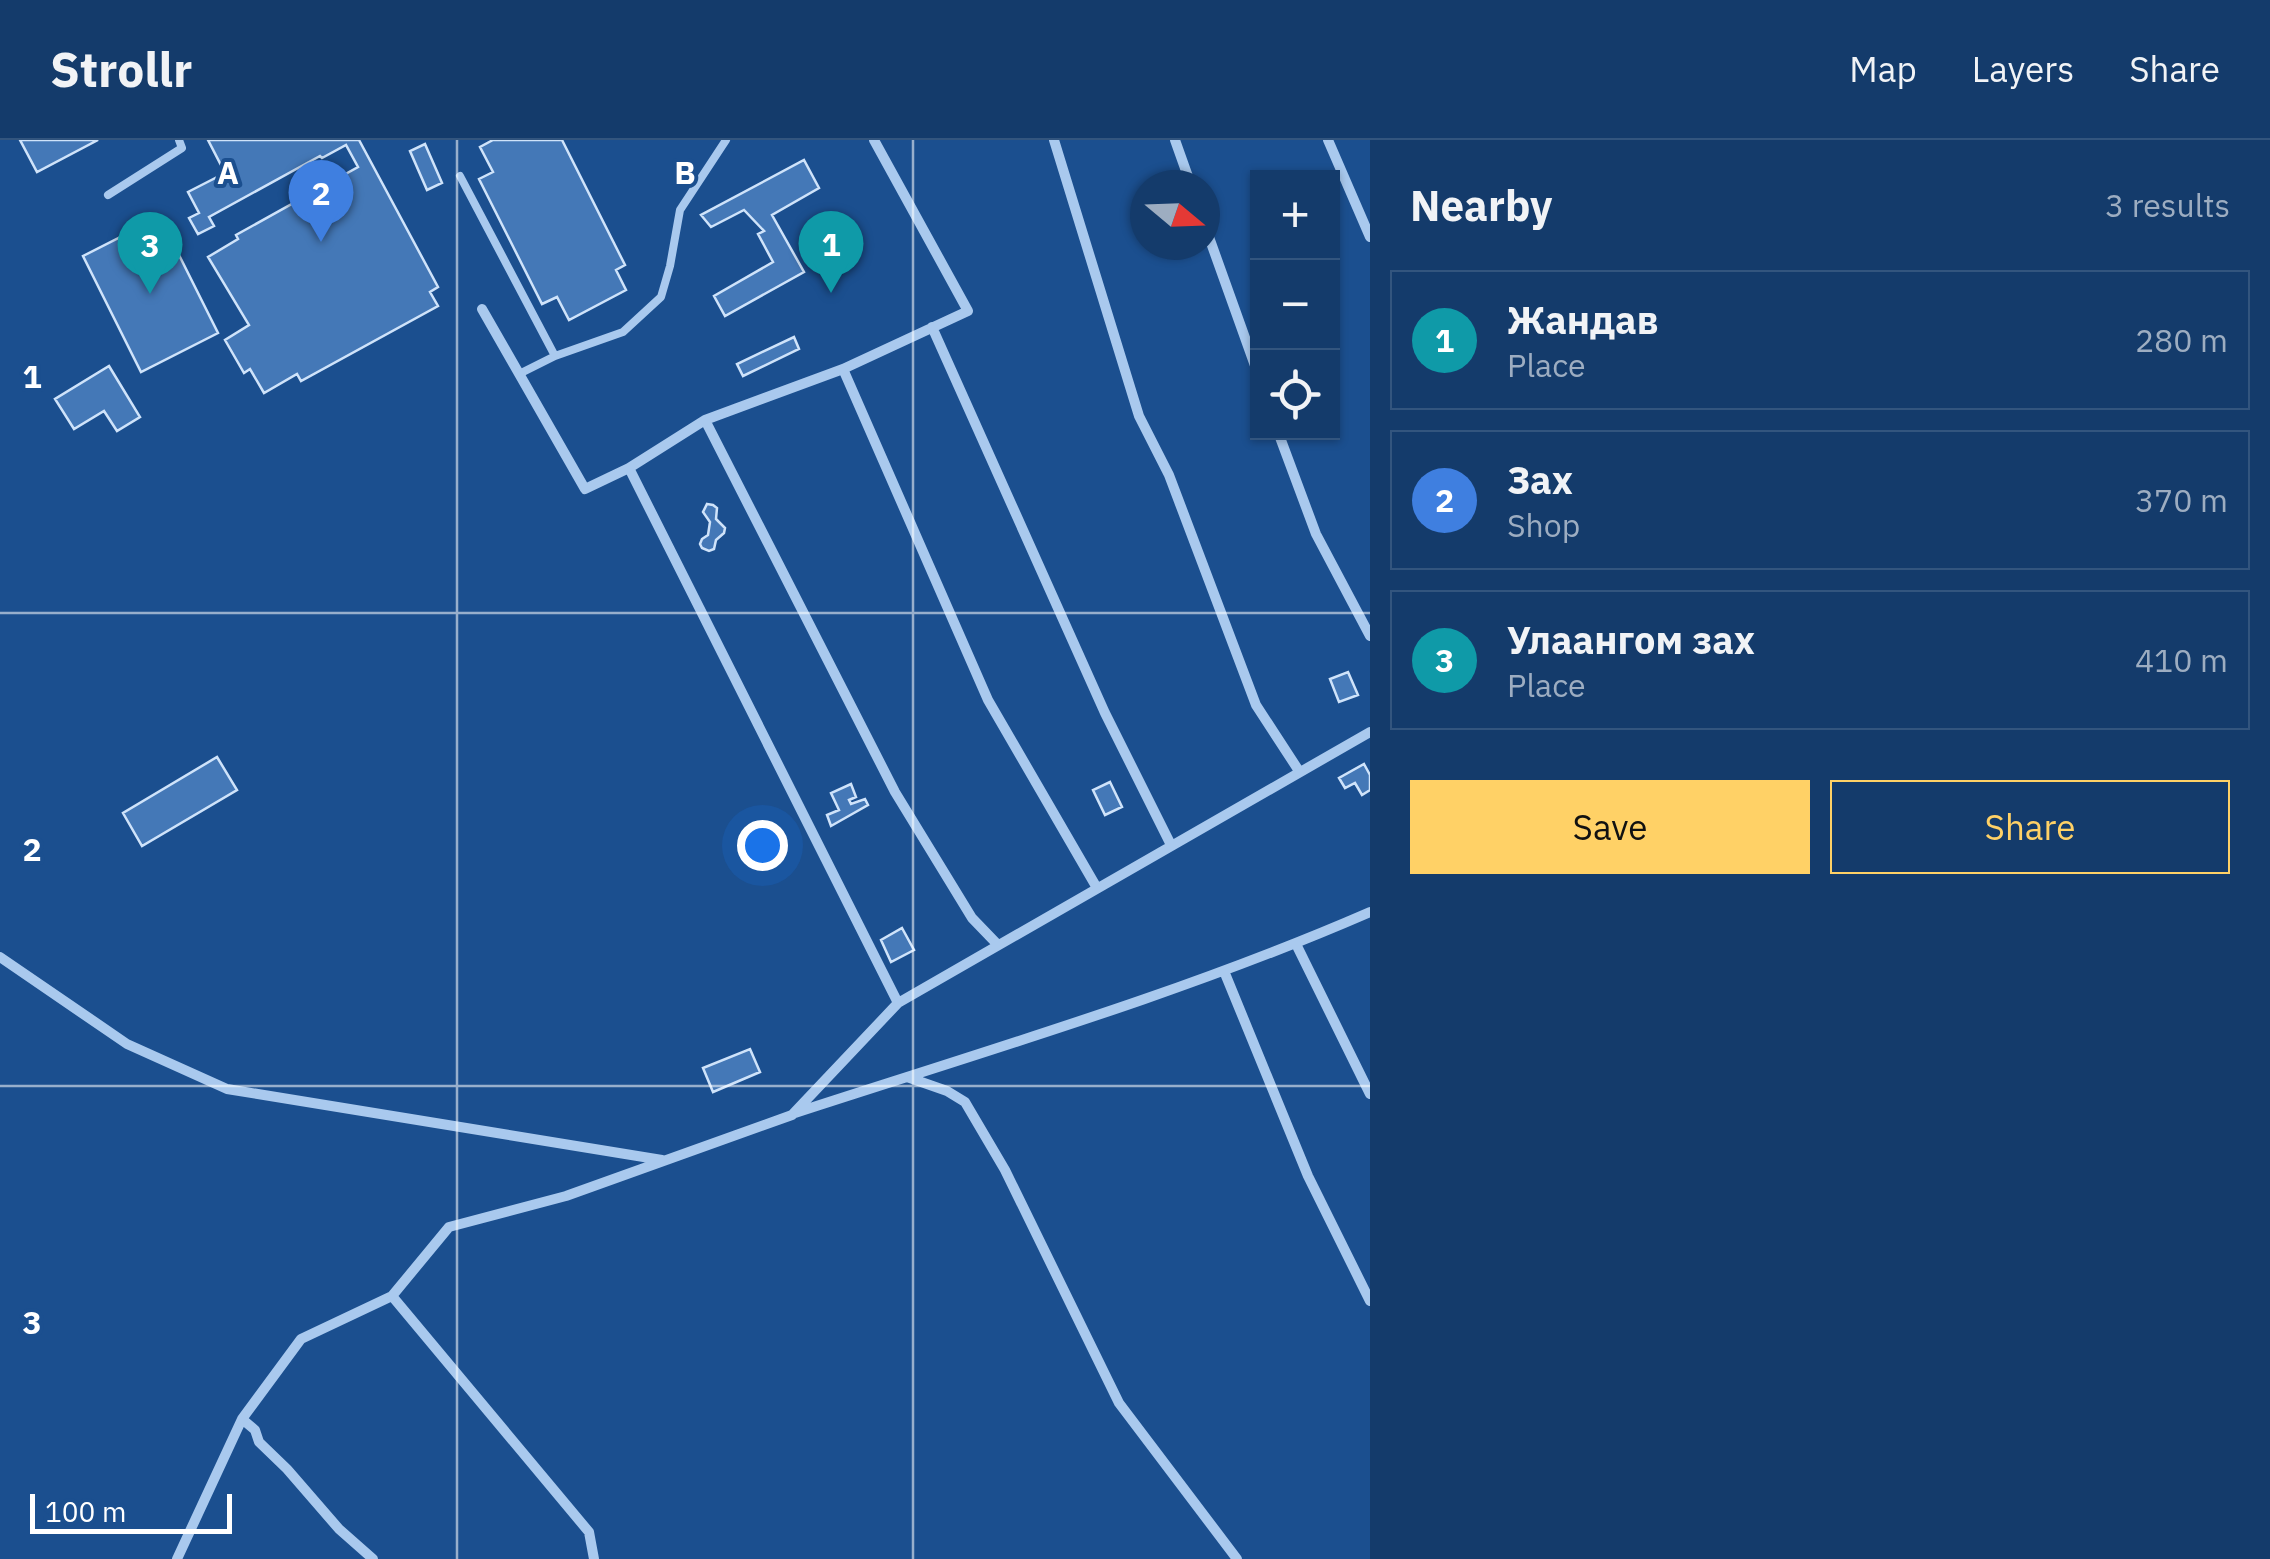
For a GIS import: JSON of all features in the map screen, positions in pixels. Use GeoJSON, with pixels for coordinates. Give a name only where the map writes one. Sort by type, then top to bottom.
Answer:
{"type":"FeatureCollection","features":[{"type":"Feature","properties":{"kind":"street"},"geometry":{"type":"LineString","coordinates":[[482,308],[585,489],[629,468],[705,420],[842,369],[968,311],[874,140]]}},
{"type":"Feature","properties":{"kind":"street"},"geometry":{"type":"LineString","coordinates":[[1054,140],[1139,416],[1170,475],[1256,705],[1300,771]]}},
{"type":"Feature","properties":{"kind":"street"},"geometry":{"type":"LineString","coordinates":[[1175,140],[1186,170]]}},
{"type":"Feature","properties":{"kind":"street"},"geometry":{"type":"LineString","coordinates":[[1330,141],[1370,238]]}},
{"type":"Feature","properties":{"kind":"street"},"geometry":{"type":"LineString","coordinates":[[1217,260],[1250,352]]}},
{"type":"Feature","properties":{"kind":"street"},"geometry":{"type":"LineString","coordinates":[[932,328],[1105,713],[1171,845]]}},
{"type":"Feature","properties":{"kind":"street"},"geometry":{"type":"LineString","coordinates":[[842,369],[988,700],[1097,888]]}},
{"type":"Feature","properties":{"kind":"street"},"geometry":{"type":"LineString","coordinates":[[705,420],[895,792],[972,918],[998,945]]}},
{"type":"Feature","properties":{"kind":"street"},"geometry":{"type":"LineString","coordinates":[[1281,440],[1316,534],[1370,636]]}},
{"type":"Feature","properties":{"kind":"street"},"geometry":{"type":"LineString","coordinates":[[629,468],[898,1003]]}},
{"type":"Feature","properties":{"kind":"street"},"geometry":{"type":"LineString","coordinates":[[792,1114],[898,1003],[1370,732]]}},
{"type":"Feature","properties":{"kind":"street"},"geometry":{"type":"LineString","coordinates":[[176,1559],[242,1419],[300,1339],[392,1296],[450,1227],[566,1196],[792,1114],[1224,972],[1370,912]]}},
{"type":"Feature","properties":{"kind":"street"},"geometry":{"type":"LineString","coordinates":[[1296,944],[1370,1094]]}},
{"type":"Feature","properties":{"kind":"street"},"geometry":{"type":"LineString","coordinates":[[0,958],[127,1044],[227,1089],[663,1160]]}},
{"type":"Feature","properties":{"kind":"street"},"geometry":{"type":"LineString","coordinates":[[1224,972],[1308,1176],[1370,1301]]}},
{"type":"Feature","properties":{"kind":"street"},"geometry":{"type":"LineString","coordinates":[[906,1077],[947,1091],[964,1102],[1004,1170],[1119,1403],[1237,1559]]}},
{"type":"Feature","properties":{"kind":"street"},"geometry":{"type":"LineString","coordinates":[[392,1296],[588,1532],[594,1559]]}},
{"type":"Feature","properties":{"kind":"street"},"geometry":{"type":"LineString","coordinates":[[242,1419],[256,1430],[259,1442],[339,1529],[373,1559]]}},
{"type":"Feature","properties":{"kind":"lane"},"geometry":{"type":"LineString","coordinates":[[108,195],[182,148],[178,140]]}},
{"type":"Feature","properties":{"kind":"lane"},"geometry":{"type":"LineString","coordinates":[[520,374],[555,356],[623,332],[661,297],[680,210],[726,140]]}},
{"type":"Feature","properties":{"kind":"lane"},"geometry":{"type":"LineString","coordinates":[[460,176],[555,356]]}},
{"type":"Feature","properties":{"kind":"building"},"geometry":{"type":"Polygon","coordinates":[[[20,140],[98,140],[37,172],[20,140]]]}},
{"type":"Feature","properties":{"kind":"building"},"geometry":{"type":"Polygon","coordinates":[[[208,140],[359,140],[438,287],[430,292],[438,306],[301,381],[297,374],[264,393],[250,369],[244,373],[225,340],[249,325],[208,257],[238,239],[236,235],[358,167],[346,145],[209,217],[214,226],[198,234],[189,218],[199,213],[188,192],[225,173],[208,140]]]}},
{"type":"Feature","properties":{"kind":"building"},"geometry":{"type":"Polygon","coordinates":[[[493,140],[562,140],[625,265],[616,270],[626,290],[569,320],[557,297],[542,304],[479,179],[493,172],[480,147],[493,140]]]}},
{"type":"Feature","properties":{"kind":"building"},"geometry":{"type":"Polygon","coordinates":[[[425,144],[442,183],[427,190],[410,151],[425,144]]]}},
{"type":"Feature","properties":{"kind":"building"},"geometry":{"type":"Polygon","coordinates":[[[804,160],[819,188],[772,215],[804,272],[725,316],[714,296],[773,262],[758,234],[764,231],[744,210],[711,227],[701,215],[804,160]]]}},
{"type":"Feature","properties":{"kind":"building"},"geometry":{"type":"Polygon","coordinates":[[[160,217],[218,333],[141,372],[83,256],[160,217]]]}},
{"type":"Feature","properties":{"kind":"building"},"geometry":{"type":"Polygon","coordinates":[[[794,337],[799,349],[743,376],[737,364],[794,337]]]}},
{"type":"Feature","properties":{"kind":"building"},"geometry":{"type":"Polygon","coordinates":[[[109,366],[140,417],[117,431],[104,411],[74,429],[55,399],[109,366]]]}},
{"type":"Feature","properties":{"kind":"building"},"geometry":{"type":"Polygon","coordinates":[[[707,504],[717,508],[716,519],[725,528],[709,551],[700,544],[708,535],[710,522],[703,512],[707,504]]]}},
{"type":"Feature","properties":{"kind":"building"},"geometry":{"type":"Polygon","coordinates":[[[1348,672],[1358,695],[1339,702],[1330,679],[1348,672]]]}},
{"type":"Feature","properties":{"kind":"building"},"geometry":{"type":"Polygon","coordinates":[[[217,757],[237,790],[142,846],[123,813],[217,757]]]}},
{"type":"Feature","properties":{"kind":"building"},"geometry":{"type":"Polygon","coordinates":[[[1364,764],[1370,775],[1370,790],[1362,795],[1355,783],[1345,788],[1339,778],[1364,764]]]}},
{"type":"Feature","properties":{"kind":"building"},"geometry":{"type":"Polygon","coordinates":[[[1110,782],[1122,807],[1105,815],[1093,790],[1110,782]]]}},
{"type":"Feature","properties":{"kind":"building"},"geometry":{"type":"Polygon","coordinates":[[[851,784],[856,797],[849,800],[851,804],[865,799],[868,805],[831,826],[827,815],[839,810],[831,793],[851,784]]]}},
{"type":"Feature","properties":{"kind":"building"},"geometry":{"type":"Polygon","coordinates":[[[902,928],[914,950],[891,962],[881,940],[902,928]]]}},
{"type":"Feature","properties":{"kind":"building"},"geometry":{"type":"Polygon","coordinates":[[[750,1049],[760,1072],[713,1092],[703,1068],[750,1049]]]}},
{"type":"Feature","properties":{"kind":"place","name":"Зах"},"geometry":{"type":"Point","coordinates":[321,242]}},
{"type":"Feature","properties":{"kind":"place","name":"Жандав"},"geometry":{"type":"Point","coordinates":[831,293]}},
{"type":"Feature","properties":{"kind":"place","name":"Улаангом зах"},"geometry":{"type":"Point","coordinates":[150,294]}}]}
